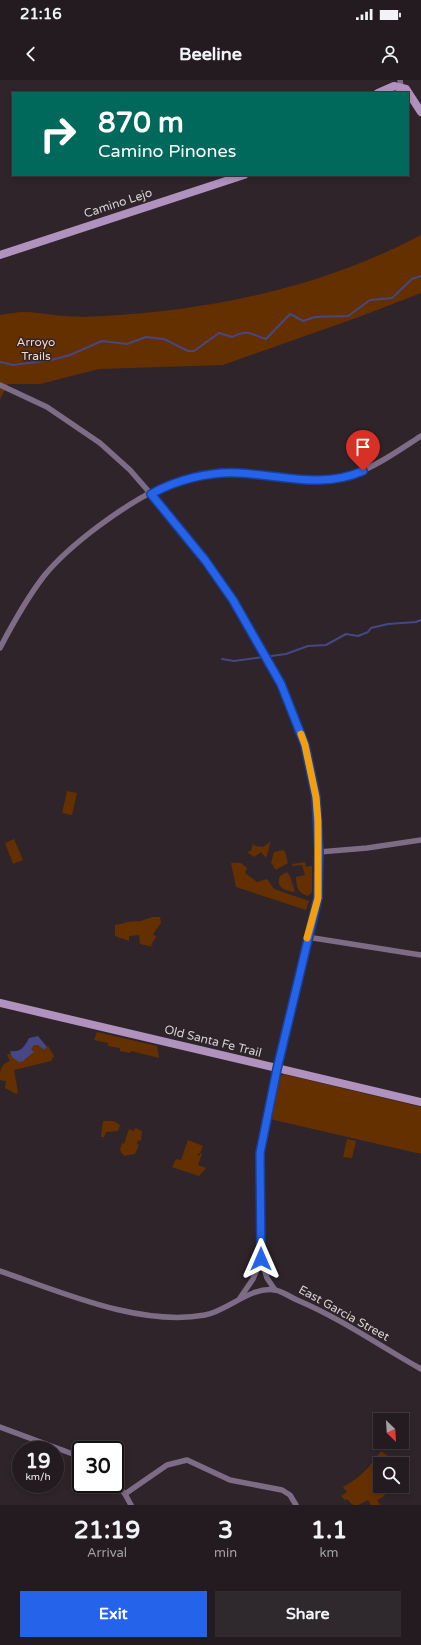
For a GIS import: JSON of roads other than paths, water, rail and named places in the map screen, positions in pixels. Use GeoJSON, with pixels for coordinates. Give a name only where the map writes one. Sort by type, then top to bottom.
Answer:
{"type":"FeatureCollection","features":[{"type":"Feature","properties":{"kind":"street"},"geometry":{"type":"LineString","coordinates":[[380,92],[400,83],[409,92],[421,112]]}},
{"type":"Feature","properties":{"kind":"street","name":"Camino Lejo"},"geometry":{"type":"LineString","coordinates":[[0,255],[241,176]]}},
{"type":"Feature","properties":{"kind":"street"},"geometry":{"type":"LineString","coordinates":[[0,385],[37,401],[114,454],[151,494],[205,560],[233,600],[281,684],[305,745],[316,797],[319,852],[318,898],[277,1069],[260,1153],[261,1259],[267,1278],[275,1290],[257,1292],[240,1298],[221,1310],[205,1315],[180,1317],[152,1315],[108,1308],[0,1271]]}},
{"type":"Feature","properties":{"kind":"street"},"geometry":{"type":"LineString","coordinates":[[0,648],[17,616],[49,571],[70,549],[94,529],[163,487],[186,480],[229,472],[307,480],[340,479],[372,466],[421,436]]}},
{"type":"Feature","properties":{"kind":"street"},"geometry":{"type":"LineString","coordinates":[[319,852],[367,848],[421,840]]}},
{"type":"Feature","properties":{"kind":"street"},"geometry":{"type":"LineString","coordinates":[[308,937],[421,955]]}},
{"type":"Feature","properties":{"kind":"street","name":"Old Santa Fe Trail"},"geometry":{"type":"LineString","coordinates":[[0,1003],[421,1102]]}},
{"type":"Feature","properties":{"kind":"street"},"geometry":{"type":"LineString","coordinates":[[240,1298],[253,1279],[261,1259]]}},
{"type":"Feature","properties":{"kind":"street","name":"East Garcia Street"},"geometry":{"type":"LineString","coordinates":[[275,1290],[312,1306],[421,1369]]}},
{"type":"Feature","properties":{"kind":"street"},"geometry":{"type":"LineString","coordinates":[[0,1427],[72,1454]]}},
{"type":"Feature","properties":{"kind":"street"},"geometry":{"type":"LineString","coordinates":[[131,1505],[125,1494],[167,1464],[186,1460],[230,1480],[282,1490],[290,1495],[296,1505]]}},
{"type":"Feature","properties":{"kind":"waterway"},"geometry":{"type":"LineString","coordinates":[[0,362],[13,365],[51,360],[70,355],[102,341],[127,344],[146,337],[164,339],[188,351],[194,351],[219,333],[232,337],[242,333],[249,333],[266,339],[290,314],[303,321],[315,317],[348,316],[370,300],[392,298],[412,279],[421,276]]}},
{"type":"Feature","properties":{"kind":"waterway"},"geometry":{"type":"LineString","coordinates":[[222,659],[234,661],[286,654],[308,646],[326,645],[346,634],[358,636],[368,632],[371,628],[388,624],[416,622],[421,620]]}},
{"type":"Feature","properties":{"kind":"park label","name":"Arroyo Trails"},"geometry":{"type":"Point","coordinates":[36,349]}}]}
